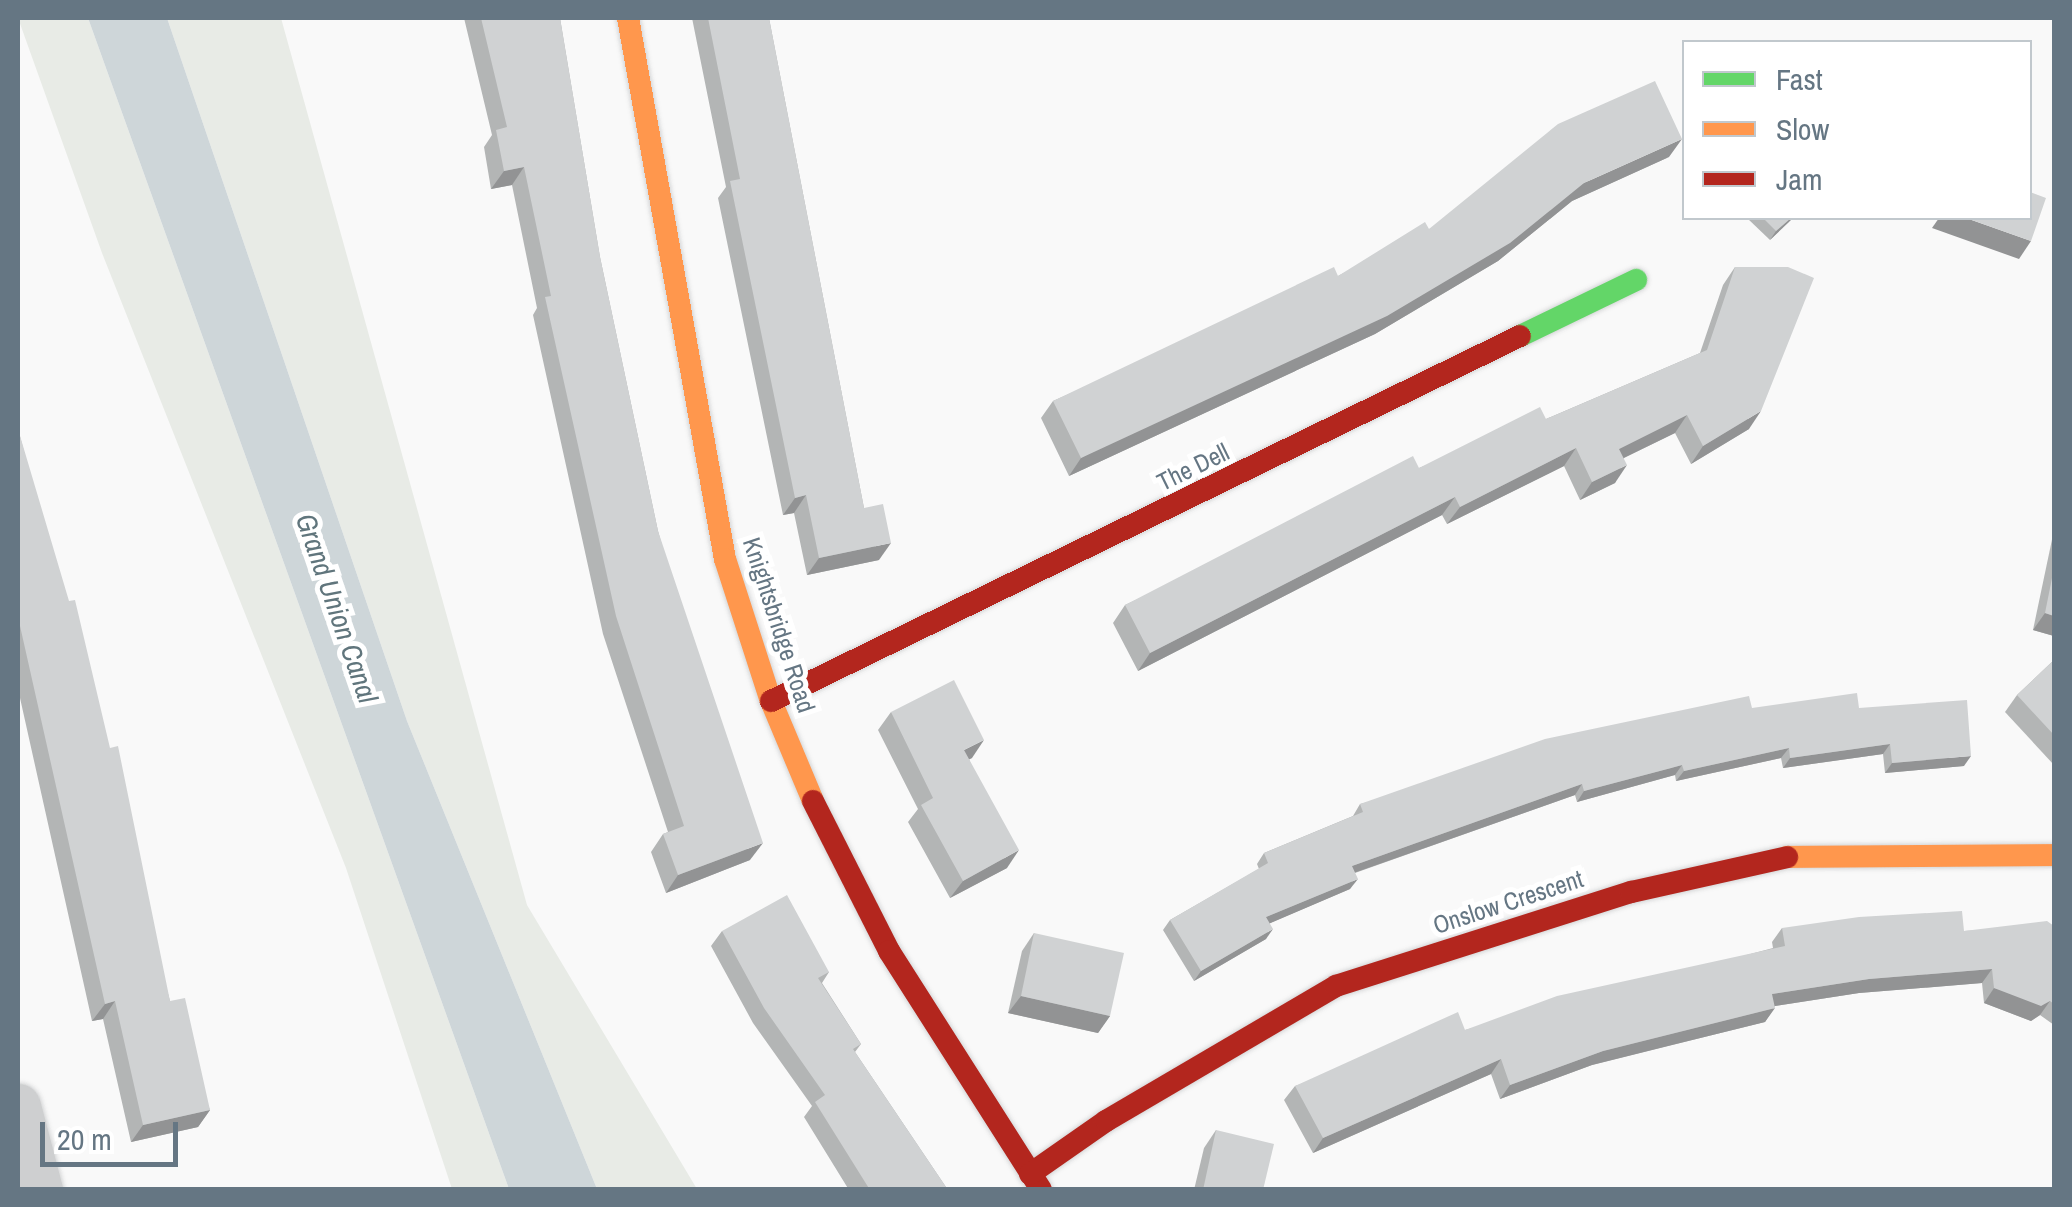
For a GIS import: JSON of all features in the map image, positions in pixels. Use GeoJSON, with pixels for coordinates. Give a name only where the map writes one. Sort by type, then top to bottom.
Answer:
{"type":"FeatureCollection","features":[{"type":"Feature","properties":{"kind":"street","name":"Knightsbridge Road"},"geometry":{"type":"LineString","coordinates":[[628,18],[725,559],[772,701],[824,826],[889,951],[1035,1182]]}},
{"type":"Feature","properties":{"kind":"street","name":"The Dell"},"geometry":{"type":"LineString","coordinates":[[772,701],[1636,280]]}},
{"type":"Feature","properties":{"kind":"street","name":"Onslow Crescent"},"geometry":{"type":"LineString","coordinates":[[1035,1182],[1106,1121],[1336,986],[1631,892],[1783,857],[2054,855]]}},
{"type":"Feature","properties":{"kind":"street"},"geometry":{"type":"LineString","coordinates":[[18,1106],[40,1190]]}},
{"type":"Feature","properties":{"kind":"shaded area"},"geometry":{"type":"Polygon","coordinates":[[[18,18],[88,18],[509,1189],[452,1189],[346,868],[102,253],[18,18]]]}},
{"type":"Feature","properties":{"kind":"shaded area"},"geometry":{"type":"Polygon","coordinates":[[[167,18],[281,18],[527,905],[697,1189],[597,1189],[407,721],[167,18]]]}},
{"type":"Feature","properties":{"kind":"water","name":"Grand Union Canal"},"geometry":{"type":"Polygon","coordinates":[[[88,18],[167,18],[407,721],[597,1189],[509,1189],[88,18]]]}},
{"type":"Feature","properties":{"kind":"building"},"geometry":{"type":"Polygon","coordinates":[[[481,18],[560,18],[600,257],[658,531],[763,843],[678,875],[663,834],[684,826],[616,616],[545,297],[551,296],[524,167],[504,171],[496,130],[507,127],[481,18]]]}},
{"type":"Feature","properties":{"kind":"building"},"geometry":{"type":"Polygon","coordinates":[[[708,18],[769,18],[864,508],[883,504],[891,543],[819,558],[806,495],[795,498],[730,181],[740,179],[708,18]]]}},
{"type":"Feature","properties":{"kind":"building"},"geometry":{"type":"Polygon","coordinates":[[[1655,81],[1682,139],[1584,183],[1510,243],[1387,316],[1081,458],[1053,401],[1334,267],[1338,276],[1425,222],[1429,229],[1558,124],[1655,81]]]}},
{"type":"Feature","properties":{"kind":"building"},"geometry":{"type":"Polygon","coordinates":[[[2032,193],[2046,198],[2031,241],[1972,220],[2032,220],[2032,193]]]}},
{"type":"Feature","properties":{"kind":"building"},"geometry":{"type":"Polygon","coordinates":[[[1765,220],[1789,220],[1776,231],[1765,220]]]}},
{"type":"Feature","properties":{"kind":"building"},"geometry":{"type":"Polygon","coordinates":[[[1735,267],[1788,267],[1814,278],[1761,411],[1703,446],[1687,415],[1619,449],[1627,465],[1592,482],[1576,448],[1460,507],[1455,497],[1150,653],[1125,605],[1413,456],[1419,468],[1540,407],[1546,419],[1707,350],[1735,267]]]}},
{"type":"Feature","properties":{"kind":"building"},"geometry":{"type":"Polygon","coordinates":[[[18,429],[69,601],[75,600],[110,748],[118,746],[170,1001],[185,998],[210,1110],[143,1125],[115,1001],[105,1004],[18,617],[18,429]]]}},
{"type":"Feature","properties":{"kind":"building"},"geometry":{"type":"Polygon","coordinates":[[[2054,568],[2054,616],[2045,613],[2054,568]]]}},
{"type":"Feature","properties":{"kind":"building"},"geometry":{"type":"Polygon","coordinates":[[[2054,660],[2054,735],[2017,695],[2054,660]]]}},
{"type":"Feature","properties":{"kind":"building"},"geometry":{"type":"Polygon","coordinates":[[[954,680],[984,740],[964,750],[1019,850],[963,881],[921,805],[933,798],[891,712],[954,680]]]}},
{"type":"Feature","properties":{"kind":"building"},"geometry":{"type":"Polygon","coordinates":[[[1857,693],[1859,708],[1967,700],[1971,756],[1892,763],[1890,744],[1790,758],[1789,748],[1684,771],[1682,765],[1584,791],[1582,784],[1352,866],[1358,879],[1266,917],[1273,929],[1201,971],[1170,920],[1268,863],[1264,853],[1363,812],[1360,804],[1545,739],[1749,696],[1752,708],[1857,693]]]}},
{"type":"Feature","properties":{"kind":"building"},"geometry":{"type":"Polygon","coordinates":[[[787,895],[829,972],[818,978],[861,1044],[853,1049],[948,1190],[870,1190],[815,1102],[825,1095],[764,1008],[722,931],[787,895]]]}},
{"type":"Feature","properties":{"kind":"building"},"geometry":{"type":"Polygon","coordinates":[[[1962,911],[1964,931],[2047,921],[2054,926],[2054,1004],[2050,1001],[2041,1006],[1994,988],[1992,969],[1869,979],[1772,994],[1775,1008],[1603,1051],[1510,1085],[1501,1059],[1323,1138],[1295,1086],[1458,1012],[1465,1030],[1557,996],[1785,946],[1782,928],[1859,917],[1962,911]]]}},
{"type":"Feature","properties":{"kind":"building"},"geometry":{"type":"Polygon","coordinates":[[[1034,933],[1124,953],[1110,1016],[1021,996],[1034,933]]]}},
{"type":"Feature","properties":{"kind":"building"},"geometry":{"type":"Polygon","coordinates":[[[1216,1130],[1274,1144],[1263,1190],[1203,1190],[1216,1130]]]}},
{"type":"Feature","properties":{"kind":"traffic: fast"},"geometry":{"type":"LineString","coordinates":[[1520,336],[1636,280]]}},
{"type":"Feature","properties":{"kind":"traffic: slow"},"geometry":{"type":"LineString","coordinates":[[628,18],[725,559],[771,701],[813,801]]}},
{"type":"Feature","properties":{"kind":"traffic: slow"},"geometry":{"type":"LineString","coordinates":[[1787,857],[2054,855]]}},
{"type":"Feature","properties":{"kind":"traffic: jam"},"geometry":{"type":"LineString","coordinates":[[771,701],[1520,336]]}},
{"type":"Feature","properties":{"kind":"traffic: jam"},"geometry":{"type":"LineString","coordinates":[[813,801],[889,951],[1041,1190]]}},
{"type":"Feature","properties":{"kind":"traffic: jam"},"geometry":{"type":"LineString","coordinates":[[1030,1174],[1106,1121],[1336,986],[1631,892],[1787,857]]}}]}
